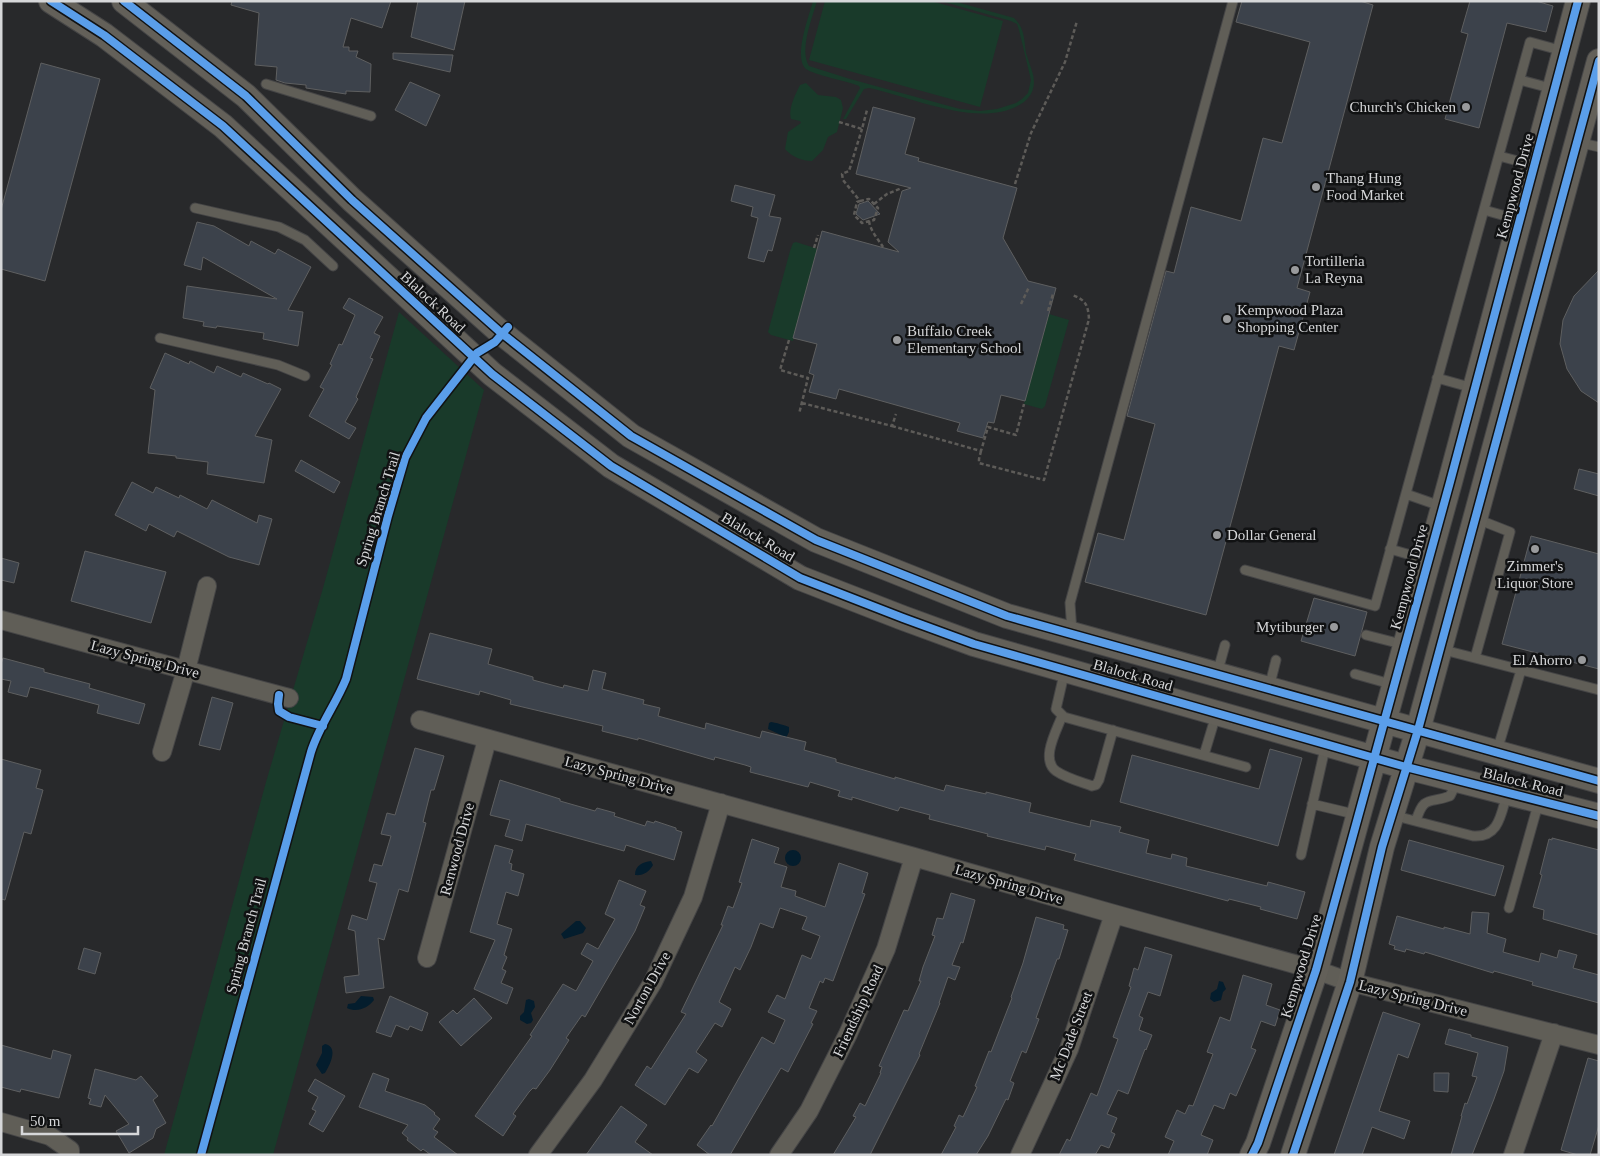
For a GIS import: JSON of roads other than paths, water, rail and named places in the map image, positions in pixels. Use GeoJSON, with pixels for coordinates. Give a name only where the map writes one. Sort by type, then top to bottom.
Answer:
{"type":"FeatureCollection","features":[{"type":"Feature","properties":{"kind":"main road","name":"Blalock Road"},"geometry":{"type":"LineString","coordinates":[[51,1],[104,35],[223,126],[492,374],[611,466],[800,578],[974,644],[1406,767],[1599,816]]}},
{"type":"Feature","properties":{"kind":"main road","name":"Blalock Road"},"geometry":{"type":"LineString","coordinates":[[124,1],[246,96],[352,200],[499,331],[631,436],[816,540],[1007,616],[1599,781]]}},
{"type":"Feature","properties":{"kind":"main road","name":"Kempwood Drive"},"geometry":{"type":"LineString","coordinates":[[1252,1155],[1258,1143],[1316,970],[1443,507],[1578,1]]}},
{"type":"Feature","properties":{"kind":"main road"},"geometry":{"type":"LineString","coordinates":[[1293,1155],[1350,982],[1382,847],[1418,730],[1569,172],[1588,145],[1590,108],[1599,61]]}},
{"type":"Feature","properties":{"kind":"main road"},"geometry":{"type":"LineString","coordinates":[[1535,165],[1569,172]]}},
{"type":"Feature","properties":{"kind":"main road"},"geometry":{"type":"LineString","coordinates":[[1443,507],[1475,518]]}},
{"type":"Feature","properties":{"kind":"main road"},"geometry":{"type":"LineString","coordinates":[[974,644],[1001,628],[1007,616]]}},
{"type":"Feature","properties":{"kind":"main road"},"geometry":{"type":"LineString","coordinates":[[1065,670],[1072,634]]}},
{"type":"Feature","properties":{"kind":"street"},"geometry":{"type":"LineString","coordinates":[[162,752],[186,670],[207,586]]}},
{"type":"Feature","properties":{"kind":"street","name":"Lazy Spring Drive"},"geometry":{"type":"LineString","coordinates":[[1,620],[289,698]]}},
{"type":"Feature","properties":{"kind":"street","name":"Lazy Spring Drive"},"geometry":{"type":"LineString","coordinates":[[420,720],[1316,970],[1350,982],[1599,1045]]}},
{"type":"Feature","properties":{"kind":"street","name":"Renwood Drive"},"geometry":{"type":"LineString","coordinates":[[427,958],[487,740]]}},
{"type":"Feature","properties":{"kind":"street","name":"Norton Drive"},"geometry":{"type":"LineString","coordinates":[[538,1155],[593,1080],[653,982],[693,897],[721,803]]}},
{"type":"Feature","properties":{"kind":"street","name":"Friendship Road"},"geometry":{"type":"LineString","coordinates":[[779,1155],[810,1111],[848,1034],[886,949],[914,857]]}},
{"type":"Feature","properties":{"kind":"street","name":"Mc Dade Street"},"geometry":{"type":"LineString","coordinates":[[1020,1155],[1069,1049],[1114,914]]}},
{"type":"Feature","properties":{"kind":"street"},"geometry":{"type":"LineString","coordinates":[[1514,1155],[1554,1033]]}},
{"type":"Feature","properties":{"kind":"street"},"geometry":{"type":"LineString","coordinates":[[1,1122],[50,1136],[70,1153]]}},
{"type":"Feature","properties":{"kind":"lane"},"geometry":{"type":"LineString","coordinates":[[1072,634],[1070,603],[1233,1]]}},
{"type":"Feature","properties":{"kind":"lane"},"geometry":{"type":"LineString","coordinates":[[1246,570],[1374,606],[1530,42],[1565,52]]}},
{"type":"Feature","properties":{"kind":"lane"},"geometry":{"type":"LineString","coordinates":[[1520,80],[1555,89]]}},
{"type":"Feature","properties":{"kind":"lane"},"geometry":{"type":"LineString","coordinates":[[266,84],[371,116]]}},
{"type":"Feature","properties":{"kind":"lane"},"geometry":{"type":"LineString","coordinates":[[1499,156],[1535,165]]}},
{"type":"Feature","properties":{"kind":"lane"},"geometry":{"type":"LineString","coordinates":[[195,208],[279,227],[305,240],[333,266]]}},
{"type":"Feature","properties":{"kind":"lane"},"geometry":{"type":"LineString","coordinates":[[1484,210],[1520,220]]}},
{"type":"Feature","properties":{"kind":"lane"},"geometry":{"type":"LineString","coordinates":[[160,338],[278,364],[305,376]]}},
{"type":"Feature","properties":{"kind":"lane"},"geometry":{"type":"LineString","coordinates":[[1438,378],[1475,388]]}},
{"type":"Feature","properties":{"kind":"lane"},"geometry":{"type":"LineString","coordinates":[[1406,494],[1443,507]]}},
{"type":"Feature","properties":{"kind":"lane"},"geometry":{"type":"LineString","coordinates":[[1475,518],[1510,532],[1475,658]]}},
{"type":"Feature","properties":{"kind":"lane"},"geometry":{"type":"LineString","coordinates":[[1390,549],[1428,560]]}},
{"type":"Feature","properties":{"kind":"lane"},"geometry":{"type":"LineString","coordinates":[[1366,635],[1405,645]]}},
{"type":"Feature","properties":{"kind":"lane"},"geometry":{"type":"LineString","coordinates":[[1217,674],[1225,645]]}},
{"type":"Feature","properties":{"kind":"lane"},"geometry":{"type":"LineString","coordinates":[[1440,649],[1599,690]]}},
{"type":"Feature","properties":{"kind":"lane"},"geometry":{"type":"LineString","coordinates":[[1269,689],[1276,660]]}},
{"type":"Feature","properties":{"kind":"lane"},"geometry":{"type":"LineString","coordinates":[[1065,670],[1056,709],[1062,716],[1246,767]]}},
{"type":"Feature","properties":{"kind":"lane"},"geometry":{"type":"LineString","coordinates":[[1496,752],[1521,670]]}},
{"type":"Feature","properties":{"kind":"lane"},"geometry":{"type":"LineString","coordinates":[[1355,674],[1394,685]]}},
{"type":"Feature","properties":{"kind":"lane"},"geometry":{"type":"LineString","coordinates":[[1204,755],[1217,713]]}},
{"type":"Feature","properties":{"kind":"lane"},"geometry":{"type":"LineString","coordinates":[[1062,716],[1050,748],[1051,765],[1058,772],[1092,786],[1096,785],[1099,780],[1113,730]]}},
{"type":"Feature","properties":{"kind":"lane"},"geometry":{"type":"LineString","coordinates":[[1301,855],[1326,744]]}},
{"type":"Feature","properties":{"kind":"lane"},"geometry":{"type":"LineString","coordinates":[[1416,821],[1419,809],[1425,803],[1450,796],[1458,780]]}},
{"type":"Feature","properties":{"kind":"lane"},"geometry":{"type":"LineString","coordinates":[[1392,814],[1473,836],[1484,837],[1493,831],[1499,820],[1507,793]]}},
{"type":"Feature","properties":{"kind":"lane"},"geometry":{"type":"LineString","coordinates":[[1509,908],[1539,801]]}},
{"type":"Feature","properties":{"kind":"lane"},"geometry":{"type":"LineString","coordinates":[[1312,804],[1358,815]]}},
{"type":"Feature","properties":{"kind":"water"},"geometry":{"type":"Polygon","coordinates":[[[771,722],[789,727],[786,738],[780,739],[781,735],[768,729],[771,722]]]}},
{"type":"Feature","properties":{"kind":"water"},"geometry":{"type":"Polygon","coordinates":[[[790,850],[796,850],[801,855],[799,864],[790,866],[785,861],[785,855],[790,850]]]}},
{"type":"Feature","properties":{"kind":"water"},"geometry":{"type":"Polygon","coordinates":[[[651,861],[653,865],[648,872],[635,875],[636,869],[640,865],[651,861]]]}},
{"type":"Feature","properties":{"kind":"water"},"geometry":{"type":"Polygon","coordinates":[[[576,921],[580,921],[586,928],[583,933],[564,939],[561,934],[576,921]]]}},
{"type":"Feature","properties":{"kind":"water"},"geometry":{"type":"Polygon","coordinates":[[[1219,981],[1223,982],[1226,989],[1221,1000],[1214,1002],[1210,999],[1211,993],[1217,989],[1219,981]]]}},
{"type":"Feature","properties":{"kind":"water"},"geometry":{"type":"Polygon","coordinates":[[[361,996],[373,997],[374,1000],[362,1009],[347,1008],[348,1004],[355,1003],[361,996]]]}},
{"type":"Feature","properties":{"kind":"water"},"geometry":{"type":"Polygon","coordinates":[[[526,1000],[534,1001],[535,1007],[531,1013],[533,1020],[527,1024],[520,1020],[520,1016],[524,1012],[526,1000]]]}},
{"type":"Feature","properties":{"kind":"water"},"geometry":{"type":"Polygon","coordinates":[[[325,1044],[332,1049],[332,1057],[327,1070],[322,1074],[316,1065],[322,1053],[322,1046],[325,1044]]]}},
{"type":"Feature","properties":{"kind":"place","name":"Church's Chicken"},"geometry":{"type":"Point","coordinates":[1466,107]}},
{"type":"Feature","properties":{"kind":"place","name":"Thang Hung Food Market"},"geometry":{"type":"Point","coordinates":[1316,187]}},
{"type":"Feature","properties":{"kind":"place","name":"Tortilleria La Reyna"},"geometry":{"type":"Point","coordinates":[1295,270]}},
{"type":"Feature","properties":{"kind":"place","name":"Kempwood Plaza Shopping Center"},"geometry":{"type":"Point","coordinates":[1227,319]}},
{"type":"Feature","properties":{"kind":"place","name":"Buffalo Creek Elementary School"},"geometry":{"type":"Point","coordinates":[897,340]}},
{"type":"Feature","properties":{"kind":"place","name":"Dollar General"},"geometry":{"type":"Point","coordinates":[1217,535]}},
{"type":"Feature","properties":{"kind":"place","name":"Zimmer's Liquor Store"},"geometry":{"type":"Point","coordinates":[1535,549]}},
{"type":"Feature","properties":{"kind":"place","name":"Mytiburger"},"geometry":{"type":"Point","coordinates":[1334,627]}},
{"type":"Feature","properties":{"kind":"place","name":"El Ahorro"},"geometry":{"type":"Point","coordinates":[1582,660]}}]}
